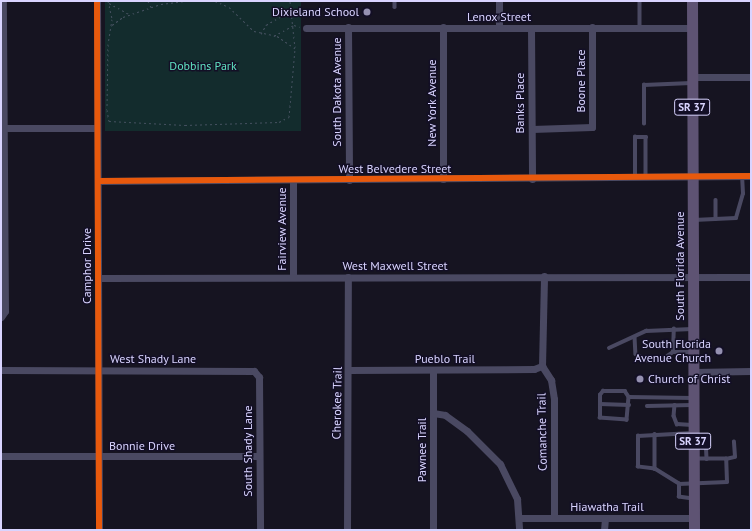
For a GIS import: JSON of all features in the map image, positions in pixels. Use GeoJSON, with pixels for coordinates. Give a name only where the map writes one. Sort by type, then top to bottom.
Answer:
{"type":"FeatureCollection","features":[{"type":"Feature","properties":{"kind":"main road","name":"South Florida Avenue"},"geometry":{"type":"LineString","coordinates":[[692,1],[694,530]]}},
{"type":"Feature","properties":{"kind":"street"},"geometry":{"type":"LineString","coordinates":[[2,316],[3,1]]}},
{"type":"Feature","properties":{"kind":"street","name":"Camphor Drive"},"geometry":{"type":"LineString","coordinates":[[97,1],[99,530]]}},
{"type":"Feature","properties":{"kind":"street"},"geometry":{"type":"LineString","coordinates":[[499,1],[499,28]]}},
{"type":"Feature","properties":{"kind":"street","name":"South Dakota Avenue"},"geometry":{"type":"LineString","coordinates":[[348,27],[349,180]]}},
{"type":"Feature","properties":{"kind":"street","name":"New York Avenue"},"geometry":{"type":"LineString","coordinates":[[443,27],[444,179]]}},
{"type":"Feature","properties":{"kind":"street","name":"Boone Place"},"geometry":{"type":"LineString","coordinates":[[532,129],[592,127],[592,27]]}},
{"type":"Feature","properties":{"kind":"street","name":"Lenox Street"},"geometry":{"type":"LineString","coordinates":[[306,28],[692,28]]}},
{"type":"Feature","properties":{"kind":"street","name":"Banks Place"},"geometry":{"type":"LineString","coordinates":[[531,28],[532,179]]}},
{"type":"Feature","properties":{"kind":"street"},"geometry":{"type":"LineString","coordinates":[[692,80],[751,77]]}},
{"type":"Feature","properties":{"kind":"street"},"geometry":{"type":"LineString","coordinates":[[2,128],[97,128]]}},
{"type":"Feature","properties":{"kind":"street","name":"West Belvedere Street"},"geometry":{"type":"LineString","coordinates":[[98,180],[532,179],[751,176]]}},
{"type":"Feature","properties":{"kind":"street","name":"Fairview Avenue"},"geometry":{"type":"LineString","coordinates":[[293,180],[293,277]]}},
{"type":"Feature","properties":{"kind":"street"},"geometry":{"type":"LineString","coordinates":[[542,366],[544,276]]}},
{"type":"Feature","properties":{"kind":"street","name":"West Maxwell Street"},"geometry":{"type":"LineString","coordinates":[[98,278],[544,276],[751,277]]}},
{"type":"Feature","properties":{"kind":"street","name":"Cherokee Trail"},"geometry":{"type":"LineString","coordinates":[[347,530],[348,277]]}},
{"type":"Feature","properties":{"kind":"street","name":"Pueblo Trail"},"geometry":{"type":"LineString","coordinates":[[348,370],[534,369],[542,366]]}},
{"type":"Feature","properties":{"kind":"street","name":"Comanche Trail"},"geometry":{"type":"LineString","coordinates":[[542,366],[551,380],[554,399],[554,518]]}},
{"type":"Feature","properties":{"kind":"street","name":"West Shady Lane"},"geometry":{"type":"LineString","coordinates":[[1,370],[256,372]]}},
{"type":"Feature","properties":{"kind":"street","name":"Pawnee Trail"},"geometry":{"type":"LineString","coordinates":[[433,370],[433,530]]}},
{"type":"Feature","properties":{"kind":"street"},"geometry":{"type":"LineString","coordinates":[[693,372],[751,371]]}},
{"type":"Feature","properties":{"kind":"street","name":"South Shady Lane"},"geometry":{"type":"LineString","coordinates":[[256,372],[259,377],[260,530]]}},
{"type":"Feature","properties":{"kind":"street"},"geometry":{"type":"LineString","coordinates":[[433,413],[444,415],[492,453],[514,489],[519,518],[519,530]]}},
{"type":"Feature","properties":{"kind":"street","name":"Bonnie Drive"},"geometry":{"type":"LineString","coordinates":[[1,456],[259,456]]}},
{"type":"Feature","properties":{"kind":"street","name":"Hiawatha Trail"},"geometry":{"type":"LineString","coordinates":[[519,518],[694,518]]}},
{"type":"Feature","properties":{"kind":"street"},"geometry":{"type":"LineString","coordinates":[[604,530],[605,519]]}},
{"type":"Feature","properties":{"kind":"lane"},"geometry":{"type":"LineString","coordinates":[[395,1],[395,7]]}},
{"type":"Feature","properties":{"kind":"lane"},"geometry":{"type":"LineString","coordinates":[[640,1],[640,28]]}},
{"type":"Feature","properties":{"kind":"lane"},"geometry":{"type":"LineString","coordinates":[[644,124],[644,85],[692,80]]}},
{"type":"Feature","properties":{"kind":"lane"},"geometry":{"type":"LineString","coordinates":[[635,178],[635,137],[646,137],[646,178]]}},
{"type":"Feature","properties":{"kind":"lane"},"geometry":{"type":"LineString","coordinates":[[692,220],[736,218],[743,194],[742,176]]}},
{"type":"Feature","properties":{"kind":"lane"},"geometry":{"type":"LineString","coordinates":[[716,200],[716,219]]}},
{"type":"Feature","properties":{"kind":"lane"},"geometry":{"type":"LineString","coordinates":[[673,352],[674,329]]}},
{"type":"Feature","properties":{"kind":"lane"},"geometry":{"type":"LineString","coordinates":[[609,348],[646,331],[693,329]]}},
{"type":"Feature","properties":{"kind":"lane"},"geometry":{"type":"LineString","coordinates":[[635,337],[636,354],[640,358],[658,360],[673,352],[693,352]]}},
{"type":"Feature","properties":{"kind":"lane"},"geometry":{"type":"LineString","coordinates":[[603,391],[625,391],[629,397],[627,420],[603,420],[600,404],[603,391]]}},
{"type":"Feature","properties":{"kind":"lane"},"geometry":{"type":"LineString","coordinates":[[629,397],[693,402]]}},
{"type":"Feature","properties":{"kind":"lane"},"geometry":{"type":"LineString","coordinates":[[647,406],[676,405],[693,402]]}},
{"type":"Feature","properties":{"kind":"lane"},"geometry":{"type":"LineString","coordinates":[[600,404],[629,405]]}},
{"type":"Feature","properties":{"kind":"lane"},"geometry":{"type":"LineString","coordinates":[[676,405],[674,416],[677,424],[706,439],[706,459]]}},
{"type":"Feature","properties":{"kind":"lane"},"geometry":{"type":"LineString","coordinates":[[693,432],[638,436],[638,467],[656,470],[679,484],[724,485],[727,482],[726,459]]}},
{"type":"Feature","properties":{"kind":"lane"},"geometry":{"type":"LineString","coordinates":[[655,434],[656,470]]}},
{"type":"Feature","properties":{"kind":"lane"},"geometry":{"type":"LineString","coordinates":[[694,459],[726,459],[734,457],[734,442]]}},
{"type":"Feature","properties":{"kind":"lane"},"geometry":{"type":"LineString","coordinates":[[679,484],[679,497],[694,499]]}},
{"type":"Feature","properties":{"kind":"path"},"geometry":{"type":"LineString","coordinates":[[148,1],[152,9]]}},
{"type":"Feature","properties":{"kind":"path"},"geometry":{"type":"LineString","coordinates":[[112,26],[131,15],[152,9],[161,4],[186,1]]}},
{"type":"Feature","properties":{"kind":"path"},"geometry":{"type":"LineString","coordinates":[[215,1],[229,7],[246,26],[261,35],[274,36],[295,48]]}},
{"type":"Feature","properties":{"kind":"path"},"geometry":{"type":"LineString","coordinates":[[108,2],[112,26],[108,44],[107,102],[111,122],[238,125],[287,120],[292,111],[290,80],[295,48],[295,31],[290,1]]}},
{"type":"Feature","properties":{"kind":"path"},"geometry":{"type":"LineString","coordinates":[[108,2],[131,15]]}},
{"type":"Feature","properties":{"kind":"path"},"geometry":{"type":"LineString","coordinates":[[261,35],[266,25],[283,12],[291,11]]}},
{"type":"Feature","properties":{"kind":"path"},"geometry":{"type":"LineString","coordinates":[[274,36],[294,25],[303,28],[295,31]]}},
{"type":"Feature","properties":{"kind":"green space","name":"Dobbins Park"},"geometry":{"type":"Polygon","coordinates":[[[105,1],[301,1],[301,131],[105,131],[105,1]]]}},
{"type":"Feature","properties":{"kind":"cycle path"},"geometry":{"type":"LineString","coordinates":[[97,1],[99,530]]}},
{"type":"Feature","properties":{"kind":"cycle path"},"geometry":{"type":"LineString","coordinates":[[98,181],[751,176]]}},
{"type":"Feature","properties":{"kind":"place","name":"Dixieland School"},"geometry":{"type":"Point","coordinates":[367,12]}},
{"type":"Feature","properties":{"kind":"place","name":"South Florida Avenue Church"},"geometry":{"type":"Point","coordinates":[719,351]}},
{"type":"Feature","properties":{"kind":"place","name":"Church of Christ"},"geometry":{"type":"Point","coordinates":[640,379]}}]}
